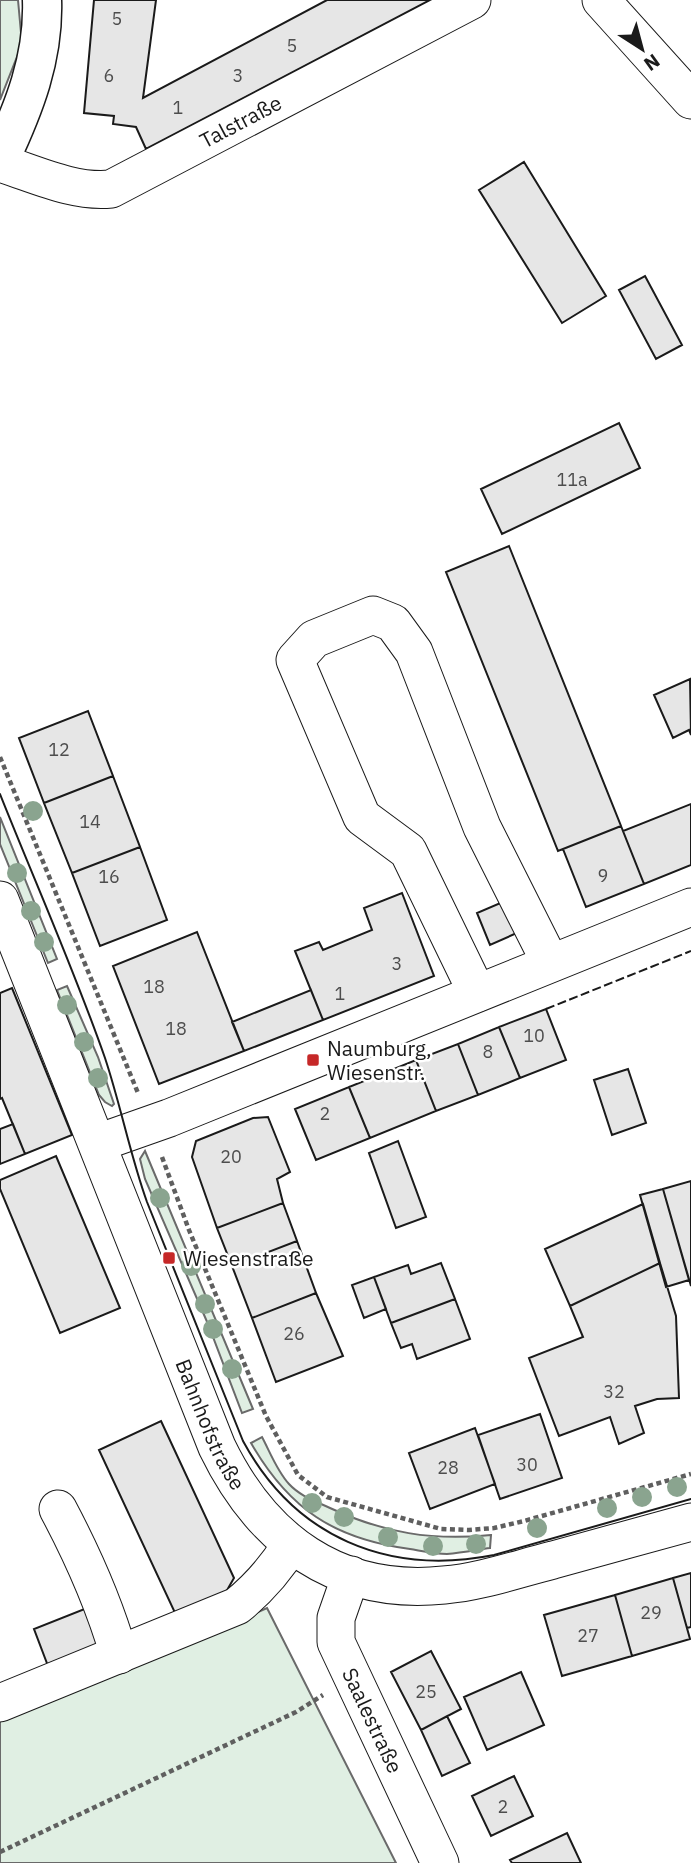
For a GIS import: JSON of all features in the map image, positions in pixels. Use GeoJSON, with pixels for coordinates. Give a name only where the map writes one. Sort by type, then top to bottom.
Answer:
{"type":"FeatureCollection","features":[{"type":"Feature","properties":{"kind":"main road"},"geometry":{"type":"LineString","coordinates":[[0,161],[34,76],[40,47],[42,0]]}},
{"type":"Feature","properties":{"kind":"street","name":"Talstraße"},"geometry":{"type":"LineString","coordinates":[[0,161],[75,187],[95,191],[111,189],[472,0]]}},
{"type":"Feature","properties":{"kind":"street"},"geometry":{"type":"LineString","coordinates":[[601,0],[691,100]]}},
{"type":"Feature","properties":{"kind":"street"},"geometry":{"type":"LineString","coordinates":[[477,993],[408,851],[362,817],[295,660],[314,639],[373,615],[393,623],[414,652],[482,827],[550,962]]}},
{"type":"Feature","properties":{"kind":"street","name":"Bahnhofstraße"},"geometry":{"type":"LineString","coordinates":[[0,900],[216,1447],[250,1504],[268,1524],[291,1544],[318,1561],[380,1584],[402,1587],[460,1583],[691,1522]]}},
{"type":"Feature","properties":{"kind":"street"},"geometry":{"type":"LineString","coordinates":[[98,1143],[150,1125],[691,907]]}},
{"type":"Feature","properties":{"kind":"street"},"geometry":{"type":"LineString","coordinates":[[58,1509],[98,1592],[119,1655]]}},
{"type":"Feature","properties":{"kind":"street"},"geometry":{"type":"LineString","coordinates":[[0,1703],[237,1606],[259,1588],[278,1566],[291,1544]]}},
{"type":"Feature","properties":{"kind":"street","name":"Saalestraße"},"geometry":{"type":"LineString","coordinates":[[351,1575],[338,1609],[335,1627],[338,1649],[440,1863]]}},
{"type":"Feature","properties":{"kind":"path"},"geometry":{"type":"LineString","coordinates":[[0,757],[266,1416],[298,1475],[327,1497],[441,1529],[469,1530],[524,1521],[691,1474]]}},
{"type":"Feature","properties":{"kind":"path"},"geometry":{"type":"LineString","coordinates":[[0,1852],[296,1712],[351,1677]]}},
{"type":"Feature","properties":{"kind":"green space"},"geometry":{"type":"Polygon","coordinates":[[[0,0],[18,0],[22,44],[0,100],[0,0]]]}},
{"type":"Feature","properties":{"kind":"green space"},"geometry":{"type":"Polygon","coordinates":[[[0,817],[57,959],[48,963],[0,844],[0,817]]]}},
{"type":"Feature","properties":{"kind":"green space"},"geometry":{"type":"Polygon","coordinates":[[[67,986],[98,1057],[114,1104],[112,1106],[99,1095],[57,990],[67,986]]]}},
{"type":"Feature","properties":{"kind":"green space"},"geometry":{"type":"Polygon","coordinates":[[[145,1151],[253,1409],[242,1413],[208,1324],[145,1179],[140,1159],[145,1151]]]}},
{"type":"Feature","properties":{"kind":"green space"},"geometry":{"type":"Polygon","coordinates":[[[262,1437],[289,1484],[313,1500],[370,1524],[409,1533],[449,1537],[491,1535],[490,1548],[453,1554],[433,1553],[383,1544],[336,1528],[316,1517],[281,1486],[251,1443],[262,1437]]]}},
{"type":"Feature","properties":{"kind":"green space"},"geometry":{"type":"Polygon","coordinates":[[[267,1608],[396,1863],[0,1863],[0,1721],[153,1659],[267,1608]]]}},
{"type":"Feature","properties":{"kind":"building"},"geometry":{"type":"Polygon","coordinates":[[[94,0],[156,0],[143,98],[327,0],[430,0],[146,149],[136,127],[113,124],[114,116],[84,113],[94,0]]]}},
{"type":"Feature","properties":{"kind":"building"},"geometry":{"type":"Polygon","coordinates":[[[524,162],[606,296],[562,323],[479,190],[524,162]]]}},
{"type":"Feature","properties":{"kind":"building"},"geometry":{"type":"Polygon","coordinates":[[[645,276],[682,345],[656,359],[619,290],[645,276]]]}},
{"type":"Feature","properties":{"kind":"building"},"geometry":{"type":"Polygon","coordinates":[[[619,423],[640,468],[502,534],[481,489],[619,423]]]}},
{"type":"Feature","properties":{"kind":"building"},"geometry":{"type":"Polygon","coordinates":[[[509,546],[621,826],[558,851],[446,572],[509,546]]]}},
{"type":"Feature","properties":{"kind":"building"},"geometry":{"type":"Polygon","coordinates":[[[690,679],[691,735],[689,730],[673,738],[654,695],[690,679]]]}},
{"type":"Feature","properties":{"kind":"building"},"geometry":{"type":"Polygon","coordinates":[[[88,711],[113,776],[44,803],[19,738],[88,711]]]}},
{"type":"Feature","properties":{"kind":"building"},"geometry":{"type":"Polygon","coordinates":[[[113,776],[140,847],[72,873],[44,803],[113,776]]]}},
{"type":"Feature","properties":{"kind":"building"},"geometry":{"type":"Polygon","coordinates":[[[691,804],[691,865],[644,884],[623,831],[691,804]]]}},
{"type":"Feature","properties":{"kind":"building"},"geometry":{"type":"Polygon","coordinates":[[[621,826],[644,884],[586,907],[563,849],[621,826]]]}},
{"type":"Feature","properties":{"kind":"building"},"geometry":{"type":"Polygon","coordinates":[[[140,847],[167,920],[100,946],[72,873],[140,847]]]}},
{"type":"Feature","properties":{"kind":"building"},"geometry":{"type":"Polygon","coordinates":[[[402,893],[434,976],[323,1020],[295,951],[319,942],[323,950],[372,930],[364,908],[402,893]]]}},
{"type":"Feature","properties":{"kind":"building"},"geometry":{"type":"Polygon","coordinates":[[[505,901],[519,932],[490,945],[477,913],[505,901]]]}},
{"type":"Feature","properties":{"kind":"building"},"geometry":{"type":"Polygon","coordinates":[[[197,932],[244,1051],[159,1084],[113,966],[197,932]]]}},
{"type":"Feature","properties":{"kind":"building"},"geometry":{"type":"Polygon","coordinates":[[[12,988],[72,1135],[25,1154],[2,1098],[0,1099],[0,993],[12,988]]]}},
{"type":"Feature","properties":{"kind":"building"},"geometry":{"type":"Polygon","coordinates":[[[311,990],[323,1020],[244,1051],[232,1022],[311,990]]]}},
{"type":"Feature","properties":{"kind":"building"},"geometry":{"type":"Polygon","coordinates":[[[546,1009],[566,1060],[520,1078],[499,1027],[546,1009]]]}},
{"type":"Feature","properties":{"kind":"building"},"geometry":{"type":"Polygon","coordinates":[[[499,1027],[520,1078],[478,1095],[458,1044],[499,1027]]]}},
{"type":"Feature","properties":{"kind":"building"},"geometry":{"type":"Polygon","coordinates":[[[458,1044],[478,1095],[436,1111],[416,1060],[458,1044]]]}},
{"type":"Feature","properties":{"kind":"building"},"geometry":{"type":"Polygon","coordinates":[[[416,1060],[436,1111],[370,1138],[349,1087],[416,1060]]]}},
{"type":"Feature","properties":{"kind":"building"},"geometry":{"type":"Polygon","coordinates":[[[628,1069],[646,1123],[612,1135],[594,1080],[628,1069]]]}},
{"type":"Feature","properties":{"kind":"building"},"geometry":{"type":"Polygon","coordinates":[[[349,1087],[370,1138],[316,1160],[295,1109],[349,1087]]]}},
{"type":"Feature","properties":{"kind":"building"},"geometry":{"type":"Polygon","coordinates":[[[268,1117],[290,1172],[277,1179],[283,1203],[217,1228],[192,1157],[196,1141],[253,1118],[268,1117]]]}},
{"type":"Feature","properties":{"kind":"building"},"geometry":{"type":"Polygon","coordinates":[[[13,1124],[25,1154],[0,1164],[0,1129],[13,1124]]]}},
{"type":"Feature","properties":{"kind":"building"},"geometry":{"type":"Polygon","coordinates":[[[398,1141],[426,1217],[396,1228],[369,1153],[398,1141]]]}},
{"type":"Feature","properties":{"kind":"building"},"geometry":{"type":"Polygon","coordinates":[[[56,1156],[120,1308],[60,1333],[0,1189],[0,1180],[56,1156]]]}},
{"type":"Feature","properties":{"kind":"building"},"geometry":{"type":"Polygon","coordinates":[[[691,1181],[691,1286],[663,1189],[691,1181]]]}},
{"type":"Feature","properties":{"kind":"building"},"geometry":{"type":"Polygon","coordinates":[[[663,1189],[689,1280],[666,1287],[640,1195],[663,1189]]]}},
{"type":"Feature","properties":{"kind":"building"},"geometry":{"type":"Polygon","coordinates":[[[283,1203],[297,1241],[232,1266],[217,1228],[283,1203]]]}},
{"type":"Feature","properties":{"kind":"building"},"geometry":{"type":"Polygon","coordinates":[[[643,1204],[660,1263],[570,1306],[545,1249],[643,1204]]]}},
{"type":"Feature","properties":{"kind":"building"},"geometry":{"type":"Polygon","coordinates":[[[297,1241],[316,1293],[252,1318],[232,1266],[297,1241]]]}},
{"type":"Feature","properties":{"kind":"building"},"geometry":{"type":"Polygon","coordinates":[[[441,1263],[455,1299],[391,1323],[374,1277],[408,1265],[411,1274],[441,1263]]]}},
{"type":"Feature","properties":{"kind":"building"},"geometry":{"type":"Polygon","coordinates":[[[660,1263],[676,1316],[679,1398],[657,1399],[635,1406],[644,1433],[619,1444],[610,1417],[559,1436],[529,1358],[583,1337],[570,1306],[660,1263]]]}},
{"type":"Feature","properties":{"kind":"building"},"geometry":{"type":"Polygon","coordinates":[[[374,1277],[386,1309],[364,1318],[352,1285],[374,1277]]]}},
{"type":"Feature","properties":{"kind":"building"},"geometry":{"type":"Polygon","coordinates":[[[316,1293],[343,1356],[276,1382],[252,1318],[316,1293]]]}},
{"type":"Feature","properties":{"kind":"building"},"geometry":{"type":"Polygon","coordinates":[[[455,1299],[470,1339],[417,1359],[412,1344],[401,1348],[391,1323],[455,1299]]]}},
{"type":"Feature","properties":{"kind":"building"},"geometry":{"type":"Polygon","coordinates":[[[540,1414],[562,1478],[500,1499],[478,1435],[540,1414]]]}},
{"type":"Feature","properties":{"kind":"building"},"geometry":{"type":"Polygon","coordinates":[[[161,1421],[234,1578],[226,1592],[176,1615],[99,1450],[161,1421]]]}},
{"type":"Feature","properties":{"kind":"building"},"geometry":{"type":"Polygon","coordinates":[[[475,1428],[495,1484],[430,1509],[409,1453],[475,1428]]]}},
{"type":"Feature","properties":{"kind":"building"},"geometry":{"type":"Polygon","coordinates":[[[691,1573],[691,1627],[687,1628],[673,1578],[691,1573]]]}},
{"type":"Feature","properties":{"kind":"building"},"geometry":{"type":"Polygon","coordinates":[[[673,1578],[690,1639],[632,1656],[615,1595],[673,1578]]]}},
{"type":"Feature","properties":{"kind":"building"},"geometry":{"type":"Polygon","coordinates":[[[615,1595],[632,1656],[562,1676],[544,1615],[615,1595]]]}},
{"type":"Feature","properties":{"kind":"building"},"geometry":{"type":"Polygon","coordinates":[[[87,1608],[103,1645],[48,1666],[34,1629],[87,1608]]]}},
{"type":"Feature","properties":{"kind":"building"},"geometry":{"type":"Polygon","coordinates":[[[431,1651],[461,1709],[421,1730],[391,1672],[431,1651]]]}},
{"type":"Feature","properties":{"kind":"building"},"geometry":{"type":"Polygon","coordinates":[[[521,1672],[544,1725],[487,1750],[464,1697],[521,1672]]]}},
{"type":"Feature","properties":{"kind":"building"},"geometry":{"type":"Polygon","coordinates":[[[447,1716],[470,1763],[442,1776],[421,1730],[447,1716]]]}},
{"type":"Feature","properties":{"kind":"building"},"geometry":{"type":"Polygon","coordinates":[[[514,1776],[533,1816],[491,1836],[472,1796],[514,1776]]]}},
{"type":"Feature","properties":{"kind":"building"},"geometry":{"type":"Polygon","coordinates":[[[567,1833],[581,1863],[512,1863],[510,1860],[567,1833]]]}},
{"type":"Feature","properties":{"kind":"tram line"},"geometry":{"type":"LineString","coordinates":[[0,794],[93,1025],[111,1076],[147,1202],[243,1441],[264,1474],[289,1502],[317,1525],[348,1542],[381,1553],[417,1560],[455,1560],[494,1555],[691,1499]]}},
{"type":"Feature","properties":{"kind":"fence"},"geometry":{"type":"LineString","coordinates":[[546,1009],[691,951]]}},
{"type":"Feature","properties":{"kind":"place","name":"Naumburg, Wiesenstr."},"geometry":{"type":"Point","coordinates":[313,1060]}},
{"type":"Feature","properties":{"kind":"place","name":"Wiesenstraße"},"geometry":{"type":"Point","coordinates":[169,1258]}}]}
